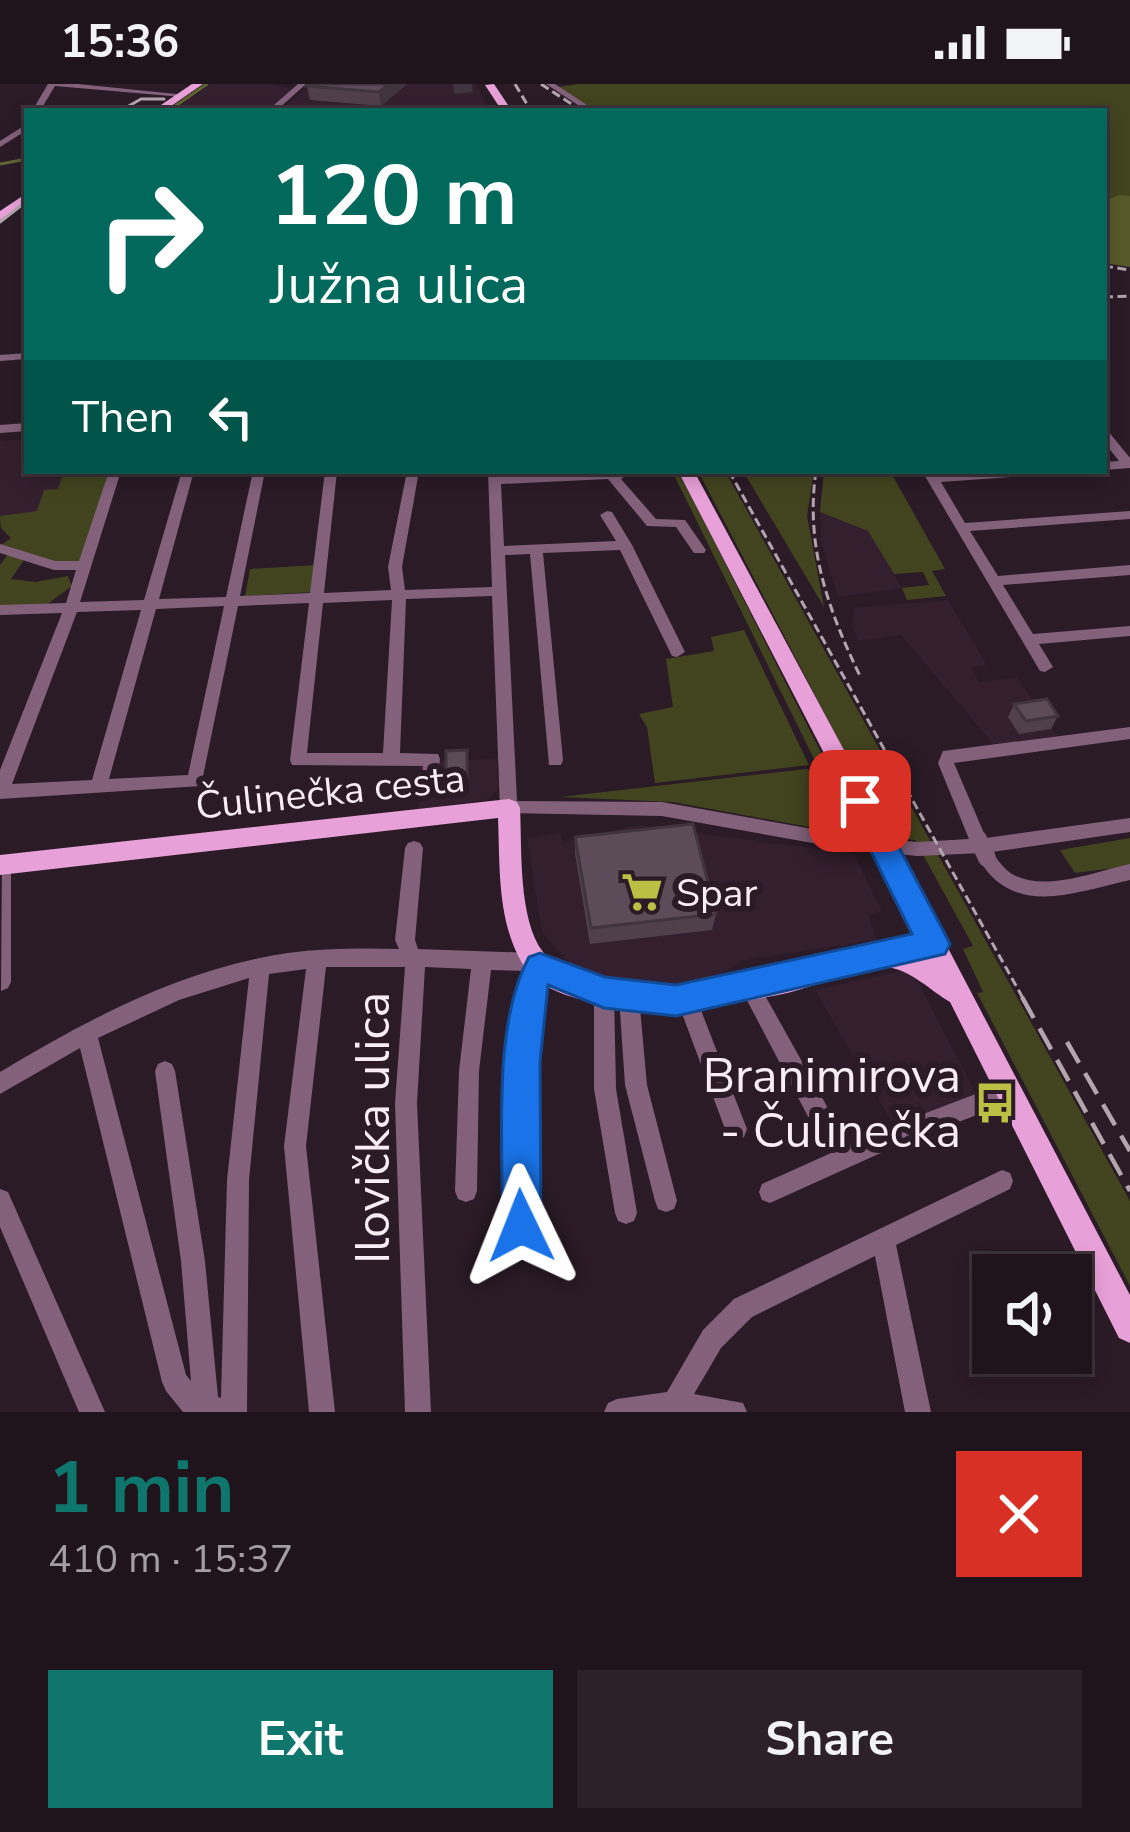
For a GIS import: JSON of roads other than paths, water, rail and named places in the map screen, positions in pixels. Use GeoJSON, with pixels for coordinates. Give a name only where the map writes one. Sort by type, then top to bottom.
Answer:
{"type":"FeatureCollection","features":[{"type":"Feature","properties":{"kind":"main road"},"geometry":{"type":"LineString","coordinates":[[162,108],[198,84]]}},
{"type":"Feature","properties":{"kind":"main road"},"geometry":{"type":"LineString","coordinates":[[688,474],[1130,1327]]}},
{"type":"Feature","properties":{"kind":"main road","name":"Čulinečka cesta"},"geometry":{"type":"LineString","coordinates":[[1,865],[509,808],[522,928],[538,965]]}},
{"type":"Feature","properties":{"kind":"main road"},"geometry":{"type":"LineString","coordinates":[[448,815],[496,831],[513,856]]}},
{"type":"Feature","properties":{"kind":"main road"},"geometry":{"type":"LineString","coordinates":[[538,965],[617,995],[687,1000],[934,944]]}},
{"type":"Feature","properties":{"kind":"main road"},"geometry":{"type":"LineString","coordinates":[[877,957],[910,962],[961,998]]}},
{"type":"Feature","properties":{"kind":"street"},"geometry":{"type":"LineString","coordinates":[[52,84],[182,95]]}},
{"type":"Feature","properties":{"kind":"street"},"geometry":{"type":"LineString","coordinates":[[274,108],[302,84]]}},
{"type":"Feature","properties":{"kind":"street"},"geometry":{"type":"LineString","coordinates":[[550,84],[587,108]]}},
{"type":"Feature","properties":{"kind":"street"},"geometry":{"type":"LineString","coordinates":[[1107,438],[1129,464]]}},
{"type":"Feature","properties":{"kind":"street"},"geometry":{"type":"LineString","coordinates":[[114,474],[71,609],[0,792],[195,781],[236,603],[258,474]]}},
{"type":"Feature","properties":{"kind":"street"},"geometry":{"type":"LineString","coordinates":[[99,785],[187,474]]}},
{"type":"Feature","properties":{"kind":"street"},"geometry":{"type":"LineString","coordinates":[[331,474],[298,760],[308,764],[432,759],[430,786]]}},
{"type":"Feature","properties":{"kind":"street"},"geometry":{"type":"LineString","coordinates":[[391,760],[395,567],[412,474]]}},
{"type":"Feature","properties":{"kind":"street"},"geometry":{"type":"LineString","coordinates":[[699,550],[680,523],[652,523],[616,475],[495,476],[509,808],[662,808],[852,843],[918,849],[1004,844],[1130,825]]}},
{"type":"Feature","properties":{"kind":"street"},"geometry":{"type":"LineString","coordinates":[[931,475],[1045,667]]}},
{"type":"Feature","properties":{"kind":"street"},"geometry":{"type":"LineString","coordinates":[[607,515],[677,652]]}},
{"type":"Feature","properties":{"kind":"street"},"geometry":{"type":"LineString","coordinates":[[962,527],[1130,515]]}},
{"type":"Feature","properties":{"kind":"street"},"geometry":{"type":"LineString","coordinates":[[500,551],[625,545]]}},
{"type":"Feature","properties":{"kind":"street"},"geometry":{"type":"LineString","coordinates":[[0,548],[54,565],[85,566]]}},
{"type":"Feature","properties":{"kind":"street"},"geometry":{"type":"LineString","coordinates":[[536,549],[556,760]]}},
{"type":"Feature","properties":{"kind":"street"},"geometry":{"type":"LineString","coordinates":[[994,581],[1130,570]]}},
{"type":"Feature","properties":{"kind":"street"},"geometry":{"type":"LineString","coordinates":[[0,610],[501,591]]}},
{"type":"Feature","properties":{"kind":"street"},"geometry":{"type":"LineString","coordinates":[[1029,640],[1130,632]]}},
{"type":"Feature","properties":{"kind":"street"},"geometry":{"type":"LineString","coordinates":[[1130,733],[949,755],[946,763],[999,878],[1022,890],[1130,872]]}},
{"type":"Feature","properties":{"kind":"street","name":"Ilovička ulica"},"geometry":{"type":"LineString","coordinates":[[413,848],[405,940],[412,957],[406,1103],[418,1412]]}},
{"type":"Feature","properties":{"kind":"street","name":"Čulinečka cesta"},"geometry":{"type":"LineString","coordinates":[[1,865],[1,982]]}},
{"type":"Feature","properties":{"kind":"street"},"geometry":{"type":"LineString","coordinates":[[0,1084],[87,1035],[171,997],[260,967],[317,959],[412,957],[538,965],[530,987],[523,1062],[521,1226]]}},
{"type":"Feature","properties":{"kind":"street"},"geometry":{"type":"LineString","coordinates":[[317,959],[295,1146],[322,1412]]}},
{"type":"Feature","properties":{"kind":"street"},"geometry":{"type":"LineString","coordinates":[[466,1191],[469,1071],[482,961]]}},
{"type":"Feature","properties":{"kind":"street"},"geometry":{"type":"LineString","coordinates":[[223,1411],[238,1180],[260,967]]}},
{"type":"Feature","properties":{"kind":"street"},"geometry":{"type":"LineString","coordinates":[[750,987],[820,1118]]}},
{"type":"Feature","properties":{"kind":"street"},"geometry":{"type":"LineString","coordinates":[[617,995],[666,1201]]}},
{"type":"Feature","properties":{"kind":"street"},"geometry":{"type":"LineString","coordinates":[[617,995],[604,1089],[626,1213]]}},
{"type":"Feature","properties":{"kind":"street"},"geometry":{"type":"LineString","coordinates":[[687,1000],[736,1129]]}},
{"type":"Feature","properties":{"kind":"street"},"geometry":{"type":"LineString","coordinates":[[87,1035],[175,1382],[185,1399],[223,1411]]}},
{"type":"Feature","properties":{"kind":"street"},"geometry":{"type":"LineString","coordinates":[[165,1071],[193,1261],[223,1411]]}},
{"type":"Feature","properties":{"kind":"street"},"geometry":{"type":"LineString","coordinates":[[770,1192],[889,1138],[1010,1092]]}},
{"type":"Feature","properties":{"kind":"street"},"geometry":{"type":"LineString","coordinates":[[674,1404],[728,1319],[1002,1181]]}},
{"type":"Feature","properties":{"kind":"street"},"geometry":{"type":"LineString","coordinates":[[0,1200],[92,1412]]}},
{"type":"Feature","properties":{"kind":"street"},"geometry":{"type":"LineString","coordinates":[[883,1238],[918,1412]]}},
{"type":"Feature","properties":{"kind":"street"},"geometry":{"type":"LineString","coordinates":[[617,1412],[674,1404],[734,1412]]}},
{"type":"Feature","properties":{"kind":"waterway"},"geometry":{"type":"LineString","coordinates":[[172,108],[207,84]]}},
{"type":"Feature","properties":{"kind":"waterway"},"geometry":{"type":"LineString","coordinates":[[0,164],[24,160]]}},
{"type":"Feature","properties":{"kind":"tram line"},"geometry":{"type":"LineString","coordinates":[[125,108],[141,99],[164,99]]}},
{"type":"Feature","properties":{"kind":"tram line"},"geometry":{"type":"LineString","coordinates":[[0,222],[24,203]]}},
{"type":"Feature","properties":{"kind":"railway"},"geometry":{"type":"LineString","coordinates":[[515,84],[529,108]]}},
{"type":"Feature","properties":{"kind":"railway"},"geometry":{"type":"LineString","coordinates":[[541,84],[577,108]]}},
{"type":"Feature","properties":{"kind":"railway"},"geometry":{"type":"LineString","coordinates":[[1107,266],[1130,270]]}},
{"type":"Feature","properties":{"kind":"railway"},"geometry":{"type":"LineString","coordinates":[[1107,297],[1130,296]]}},
{"type":"Feature","properties":{"kind":"railway"},"geometry":{"type":"LineString","coordinates":[[731,474],[1024,1000]]}},
{"type":"Feature","properties":{"kind":"railway"},"geometry":{"type":"LineString","coordinates":[[816,474],[814,525],[822,576],[860,676]]}},
{"type":"Feature","properties":{"kind":"railway"},"geometry":{"type":"LineString","coordinates":[[1022,997],[1130,1191]]}},
{"type":"Feature","properties":{"kind":"railway"},"geometry":{"type":"LineString","coordinates":[[1067,1042],[1130,1151]]}},
{"type":"Feature","properties":{"kind":"place","name":"Spar"},"geometry":{"type":"Point","coordinates":[642,892]}},
{"type":"Feature","properties":{"kind":"place","name":"Branimirova - Čulinečka"},"geometry":{"type":"Point","coordinates":[995,1103]}}]}
